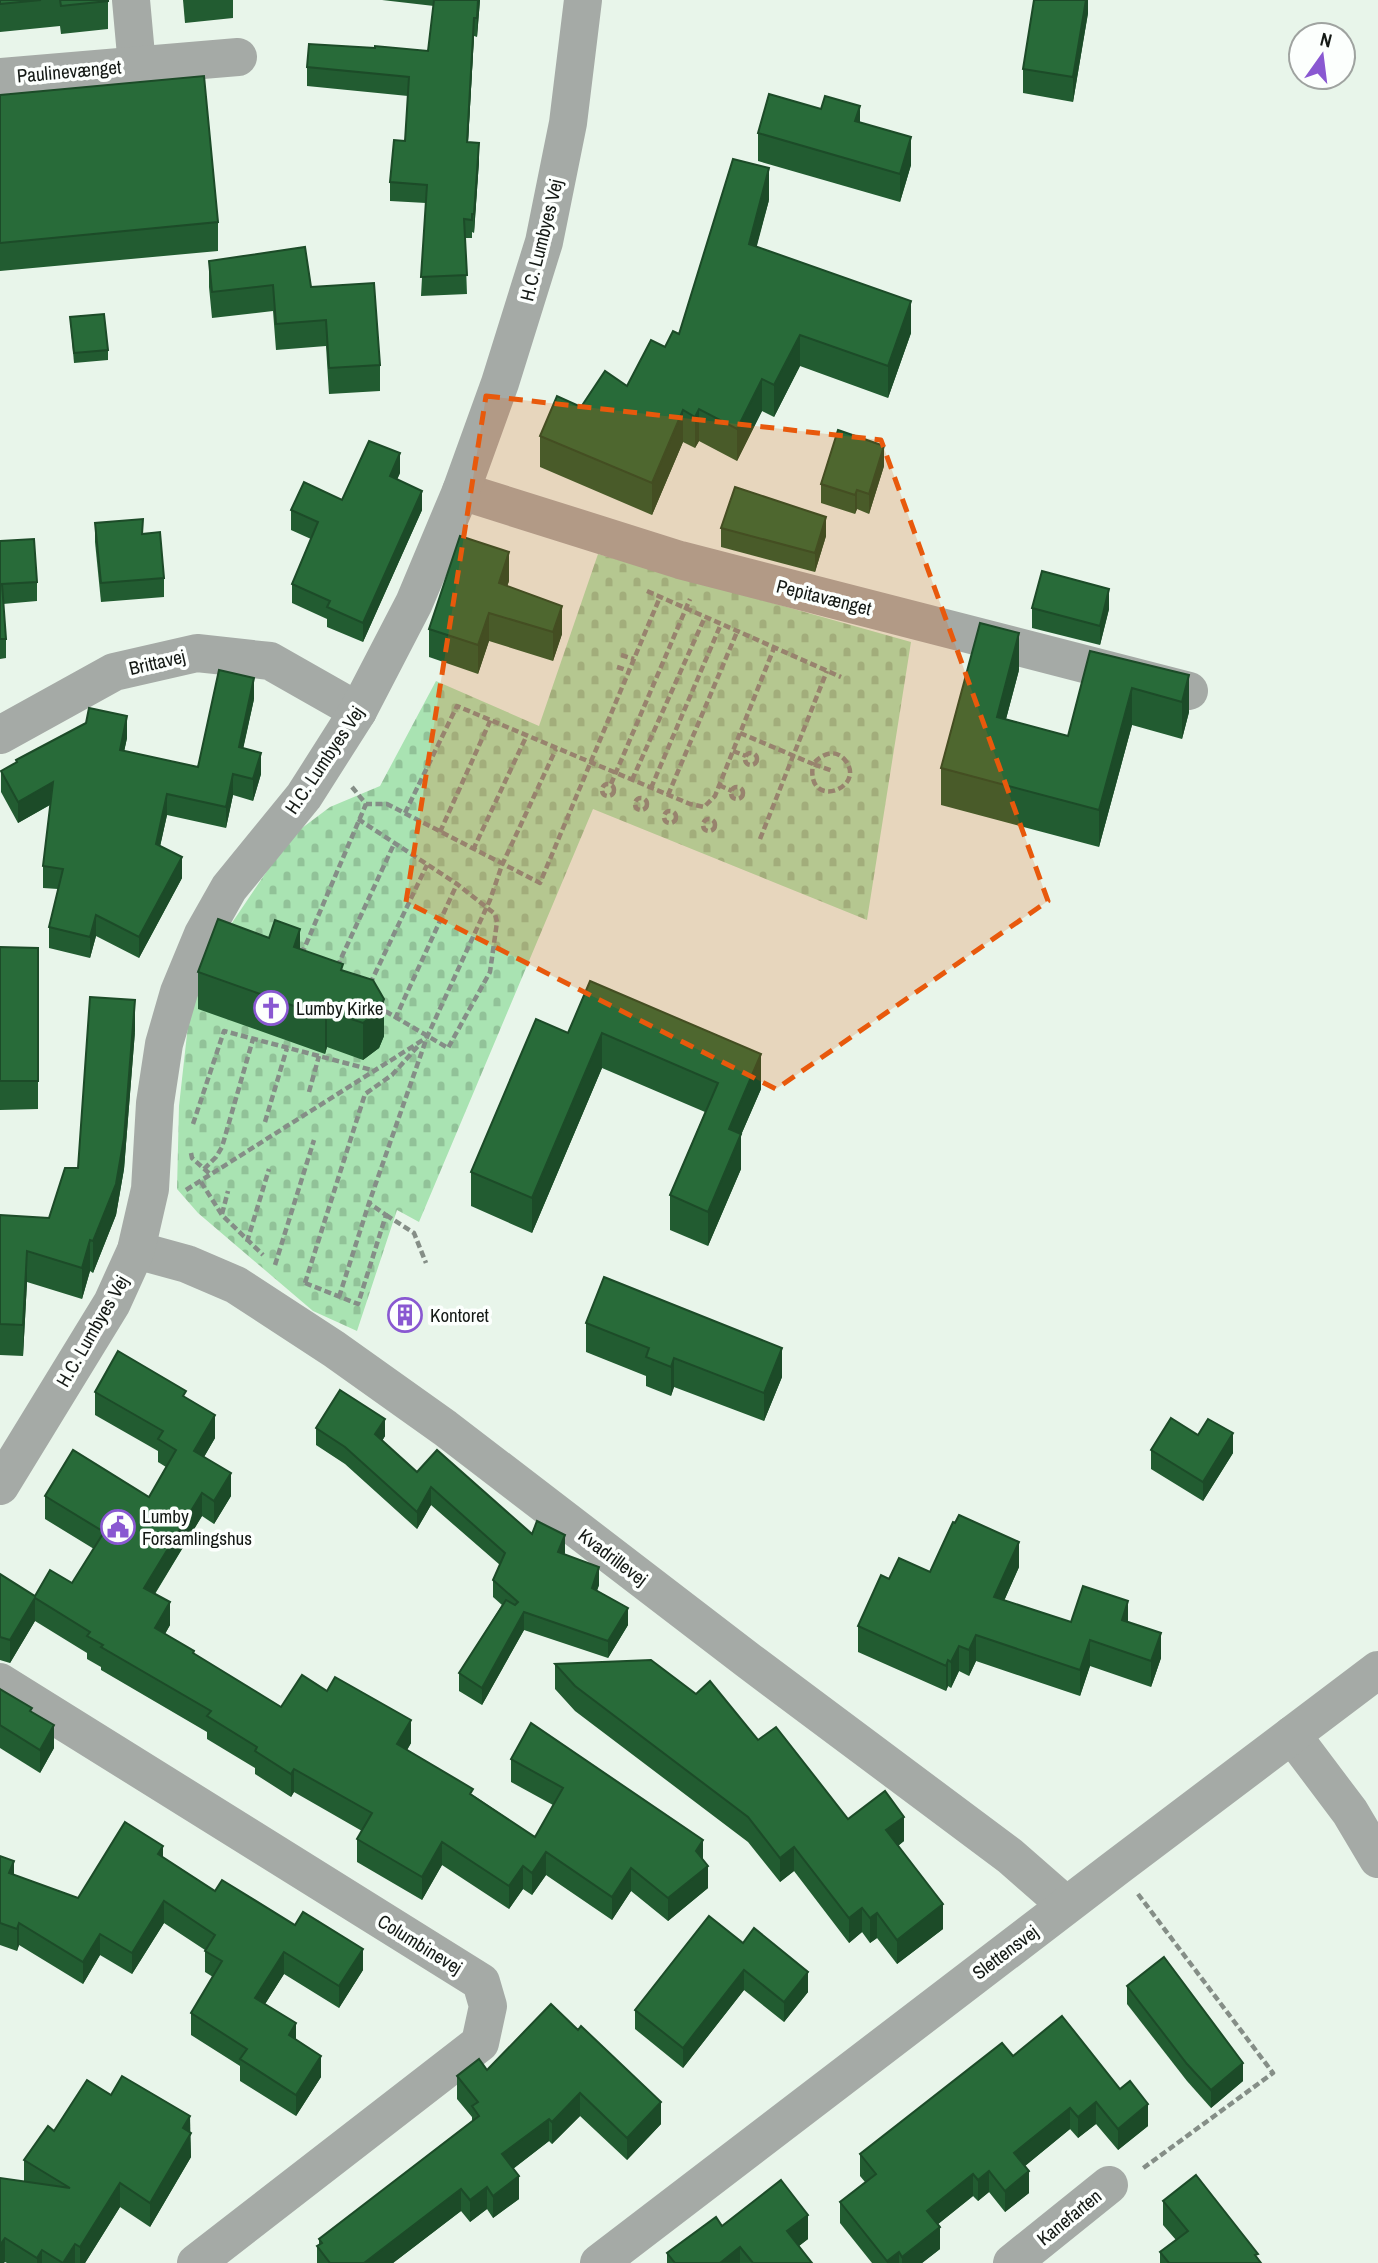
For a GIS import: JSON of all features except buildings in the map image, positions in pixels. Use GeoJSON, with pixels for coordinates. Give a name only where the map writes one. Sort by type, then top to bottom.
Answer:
{"type":"FeatureCollection","features":[{"type":"Feature","properties":{"kind":"street","name":"Paulinevænget"},"geometry":{"type":"LineString","coordinates":[[131,0],[137,66]]}},
{"type":"Feature","properties":{"kind":"street","name":"H.C. Lumbyes Vej"},"geometry":{"type":"LineString","coordinates":[[0,1486],[112,1303],[136,1250],[150,1189],[155,1103],[164,1044],[178,992],[202,934],[229,888],[304,796],[358,711],[414,603],[461,491],[500,383],[544,242],[568,123],[583,0]]}},
{"type":"Feature","properties":{"kind":"street","name":"Paulinevænget"},"geometry":{"type":"LineString","coordinates":[[0,77],[238,57]]}},
{"type":"Feature","properties":{"kind":"street","name":"Pepitavænget"},"geometry":{"type":"LineString","coordinates":[[461,491],[680,560],[1189,691]]}},
{"type":"Feature","properties":{"kind":"street","name":"Brittavej"},"geometry":{"type":"LineString","coordinates":[[0,735],[114,672],[197,653],[270,661],[358,711]]}},
{"type":"Feature","properties":{"kind":"street","name":"Kvadrillevej"},"geometry":{"type":"LineString","coordinates":[[136,1250],[187,1264],[236,1285],[334,1349],[445,1428],[749,1661],[1010,1856],[1066,1905]]}},
{"type":"Feature","properties":{"kind":"street","name":"Slettensvej"},"geometry":{"type":"LineString","coordinates":[[599,2263],[1378,1670]]}},
{"type":"Feature","properties":{"kind":"street","name":"Columbinevej"},"geometry":{"type":"LineString","coordinates":[[0,1682],[481,1982],[488,2006],[481,2043],[196,2263]]}},
{"type":"Feature","properties":{"kind":"street"},"geometry":{"type":"LineString","coordinates":[[1292,1735],[1350,1812],[1378,1859]]}},
{"type":"Feature","properties":{"kind":"street","name":"Kanefarten"},"geometry":{"type":"LineString","coordinates":[[1027,2258],[1110,2185]]}},
{"type":"Feature","properties":{"kind":"path"},"geometry":{"type":"LineString","coordinates":[[291,958],[304,949],[366,804],[387,804],[540,883],[660,597],[841,677]]}},
{"type":"Feature","properties":{"kind":"path"},"geometry":{"type":"LineString","coordinates":[[611,784],[685,608]]}},
{"type":"Feature","properties":{"kind":"path"},"geometry":{"type":"LineString","coordinates":[[632,780],[705,617]]}},
{"type":"Feature","properties":{"kind":"path"},"geometry":{"type":"LineString","coordinates":[[642,798],[721,624]]}},
{"type":"Feature","properties":{"kind":"path"},"geometry":{"type":"LineString","coordinates":[[668,795],[738,632]]}},
{"type":"Feature","properties":{"kind":"path"},"geometry":{"type":"LineString","coordinates":[[704,807],[715,796],[774,648]]}},
{"type":"Feature","properties":{"kind":"path"},"geometry":{"type":"LineString","coordinates":[[621,655],[634,660]]}},
{"type":"Feature","properties":{"kind":"path"},"geometry":{"type":"LineString","coordinates":[[617,667],[629,671]]}},
{"type":"Feature","properties":{"kind":"path"},"geometry":{"type":"LineString","coordinates":[[760,839],[827,671]]}},
{"type":"Feature","properties":{"kind":"path"},"geometry":{"type":"LineString","coordinates":[[405,813],[457,706],[675,798],[704,807]]}},
{"type":"Feature","properties":{"kind":"path"},"geometry":{"type":"LineString","coordinates":[[440,832],[491,719]]}},
{"type":"Feature","properties":{"kind":"path"},"geometry":{"type":"LineString","coordinates":[[740,733],[832,771]]}},
{"type":"Feature","properties":{"kind":"path"},"geometry":{"type":"LineString","coordinates":[[473,850],[526,737]]}},
{"type":"Feature","properties":{"kind":"path"},"geometry":{"type":"LineString","coordinates":[[339,1297],[427,1037],[556,749]]}},
{"type":"Feature","properties":{"kind":"path"},"geometry":{"type":"LineString","coordinates":[[733,751],[746,756]]}},
{"type":"Feature","properties":{"kind":"path"},"geometry":{"type":"LineString","coordinates":[[831,753],[842,756],[849,764],[850,776],[845,786],[836,792],[824,791],[815,785],[811,775],[813,764],[820,755],[831,753]]}},
{"type":"Feature","properties":{"kind":"path"},"geometry":{"type":"LineString","coordinates":[[719,785],[732,791]]}},
{"type":"Feature","properties":{"kind":"path"},"geometry":{"type":"LineString","coordinates":[[671,811],[675,798]]}},
{"type":"Feature","properties":{"kind":"path"},"geometry":{"type":"LineString","coordinates":[[704,807],[707,819]]}},
{"type":"Feature","properties":{"kind":"path"},"geometry":{"type":"LineString","coordinates":[[358,819],[457,884],[495,914],[497,922],[490,972],[449,1048],[374,1004]]}},
{"type":"Feature","properties":{"kind":"path"},"geometry":{"type":"LineString","coordinates":[[337,968],[394,844]]}},
{"type":"Feature","properties":{"kind":"path"},"geometry":{"type":"LineString","coordinates":[[369,985],[427,865]]}},
{"type":"Feature","properties":{"kind":"path"},"geometry":{"type":"LineString","coordinates":[[396,1018],[457,884]]}},
{"type":"Feature","properties":{"kind":"path"},"geometry":{"type":"LineString","coordinates":[[304,949],[309,958]]}},
{"type":"Feature","properties":{"kind":"path"},"geometry":{"type":"LineString","coordinates":[[189,1134],[224,1031],[372,1070]]}},
{"type":"Feature","properties":{"kind":"path"},"geometry":{"type":"LineString","coordinates":[[150,1189],[178,1193],[201,1182],[427,1037]]}},
{"type":"Feature","properties":{"kind":"path"},"geometry":{"type":"LineString","coordinates":[[305,1283],[365,1094],[392,1074],[427,1037]]}},
{"type":"Feature","properties":{"kind":"path"},"geometry":{"type":"LineString","coordinates":[[204,1169],[222,1147],[253,1039]]}},
{"type":"Feature","properties":{"kind":"path"},"geometry":{"type":"LineString","coordinates":[[265,1122],[287,1048]]}},
{"type":"Feature","properties":{"kind":"path"},"geometry":{"type":"LineString","coordinates":[[309,1092],[319,1056]]}},
{"type":"Feature","properties":{"kind":"path"},"geometry":{"type":"LineString","coordinates":[[275,1265],[314,1140]]}},
{"type":"Feature","properties":{"kind":"path"},"geometry":{"type":"LineString","coordinates":[[190,1146],[192,1158],[211,1175]]}},
{"type":"Feature","properties":{"kind":"path"},"geometry":{"type":"LineString","coordinates":[[247,1242],[269,1169]]}},
{"type":"Feature","properties":{"kind":"path"},"geometry":{"type":"LineString","coordinates":[[201,1182],[222,1216],[247,1242],[285,1271]]}},
{"type":"Feature","properties":{"kind":"path"},"geometry":{"type":"LineString","coordinates":[[222,1216],[228,1191]]}},
{"type":"Feature","properties":{"kind":"path"},"geometry":{"type":"LineString","coordinates":[[369,1203],[414,1233],[426,1263]]}},
{"type":"Feature","properties":{"kind":"path"},"geometry":{"type":"LineString","coordinates":[[295,1277],[358,1304],[386,1215]]}},
{"type":"Feature","properties":{"kind":"path"},"geometry":{"type":"LineString","coordinates":[[1110,2185],[1116,2188],[1273,2073],[1116,1867]]}},
{"type":"Feature","properties":{"kind":"highlighted area"},"geometry":{"type":"Polygon","coordinates":[[[486,396],[881,440],[1048,901],[776,1089],[406,902],[486,396]]]}},
{"type":"Feature","properties":{"kind":"green space"},"geometry":{"type":"Polygon","coordinates":[[[598,554],[911,642],[867,920],[593,809],[419,1222],[397,1210],[357,1331],[313,1311],[198,1213],[177,1189],[179,1106],[190,1007],[213,951],[290,837],[330,807],[380,786],[436,681],[539,726],[598,554]]]}},
{"type":"Feature","properties":{"kind":"place","name":"Lumby Kirke"},"geometry":{"type":"Point","coordinates":[271,1008]}},
{"type":"Feature","properties":{"kind":"place","name":"Kontoret"},"geometry":{"type":"Point","coordinates":[405,1315]}},
{"type":"Feature","properties":{"kind":"place","name":"Lumby Forsamlingshus"},"geometry":{"type":"Point","coordinates":[118,1527]}}]}
